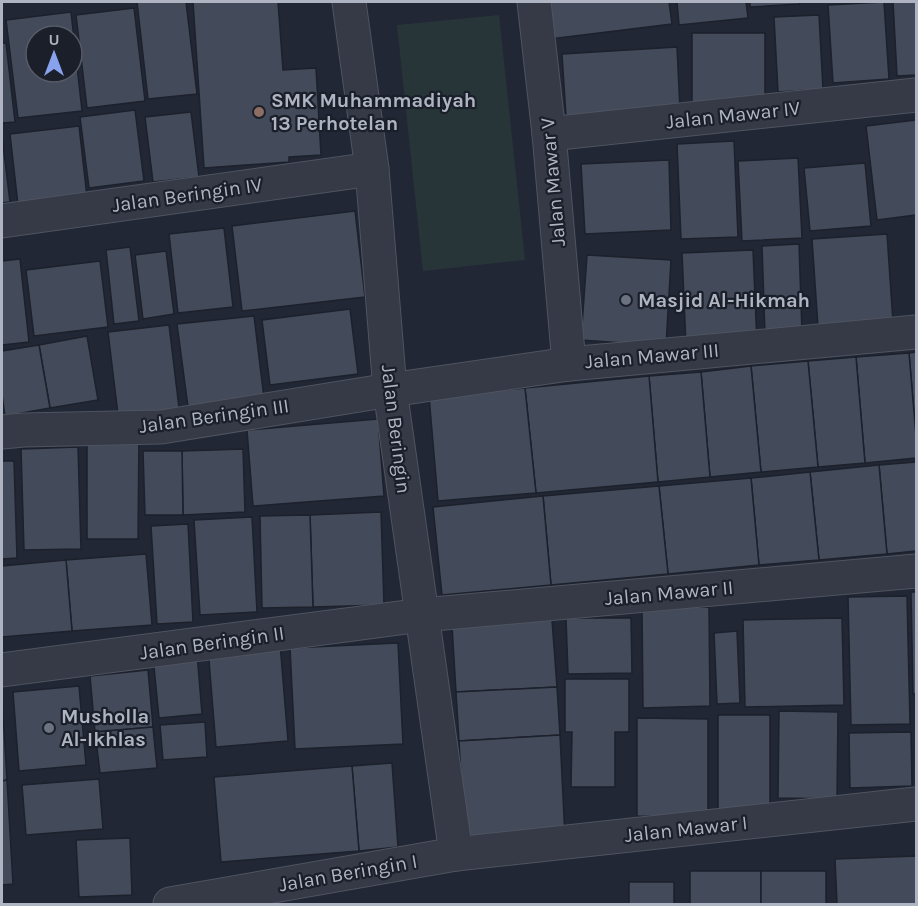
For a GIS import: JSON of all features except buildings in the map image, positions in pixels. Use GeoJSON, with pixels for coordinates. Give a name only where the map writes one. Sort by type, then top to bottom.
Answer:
{"type":"FeatureCollection","features":[{"type":"Feature","properties":{"kind":"street","name":"Jalan Beringin"},"geometry":{"type":"LineString","coordinates":[[349,2],[372,169],[390,390],[456,854]]}},
{"type":"Feature","properties":{"kind":"street","name":"Jalan Mawar V"},"geometry":{"type":"LineString","coordinates":[[534,2],[549,134],[569,364]]}},
{"type":"Feature","properties":{"kind":"street","name":"Jalan Mawar IV"},"geometry":{"type":"LineString","coordinates":[[549,134],[916,95]]}},
{"type":"Feature","properties":{"kind":"street","name":"Jalan Beringin IV"},"geometry":{"type":"LineString","coordinates":[[2,220],[372,169]]}},
{"type":"Feature","properties":{"kind":"street","name":"Jalan Mawar III"},"geometry":{"type":"LineString","coordinates":[[390,390],[569,364],[916,332]]}},
{"type":"Feature","properties":{"kind":"street","name":"Jalan Beringin III"},"geometry":{"type":"LineString","coordinates":[[2,432],[161,428],[390,390]]}},
{"type":"Feature","properties":{"kind":"street","name":"Jalan Mawar II"},"geometry":{"type":"LineString","coordinates":[[422,615],[916,571]]}},
{"type":"Feature","properties":{"kind":"street","name":"Jalan Beringin II"},"geometry":{"type":"LineString","coordinates":[[2,670],[422,615]]}},
{"type":"Feature","properties":{"kind":"street","name":"Jalan Mawar I"},"geometry":{"type":"LineString","coordinates":[[456,854],[916,804]]}},
{"type":"Feature","properties":{"kind":"street","name":"Jalan Beringin I"},"geometry":{"type":"LineString","coordinates":[[170,904],[456,854]]}},
{"type":"Feature","properties":{"kind":"shaded area"},"geometry":{"type":"Polygon","coordinates":[[[499,15],[525,260],[423,271],[397,25],[499,15]]]}},
{"type":"Feature","properties":{"kind":"place","name":"SMK Muhammadiyah 13 Perhotelan"},"geometry":{"type":"Point","coordinates":[259,112]}},
{"type":"Feature","properties":{"kind":"place","name":"Masjid Al-Hikmah"},"geometry":{"type":"Point","coordinates":[626,300]}},
{"type":"Feature","properties":{"kind":"place","name":"Musholla Al-Ikhlas"},"geometry":{"type":"Point","coordinates":[49,728]}}]}
